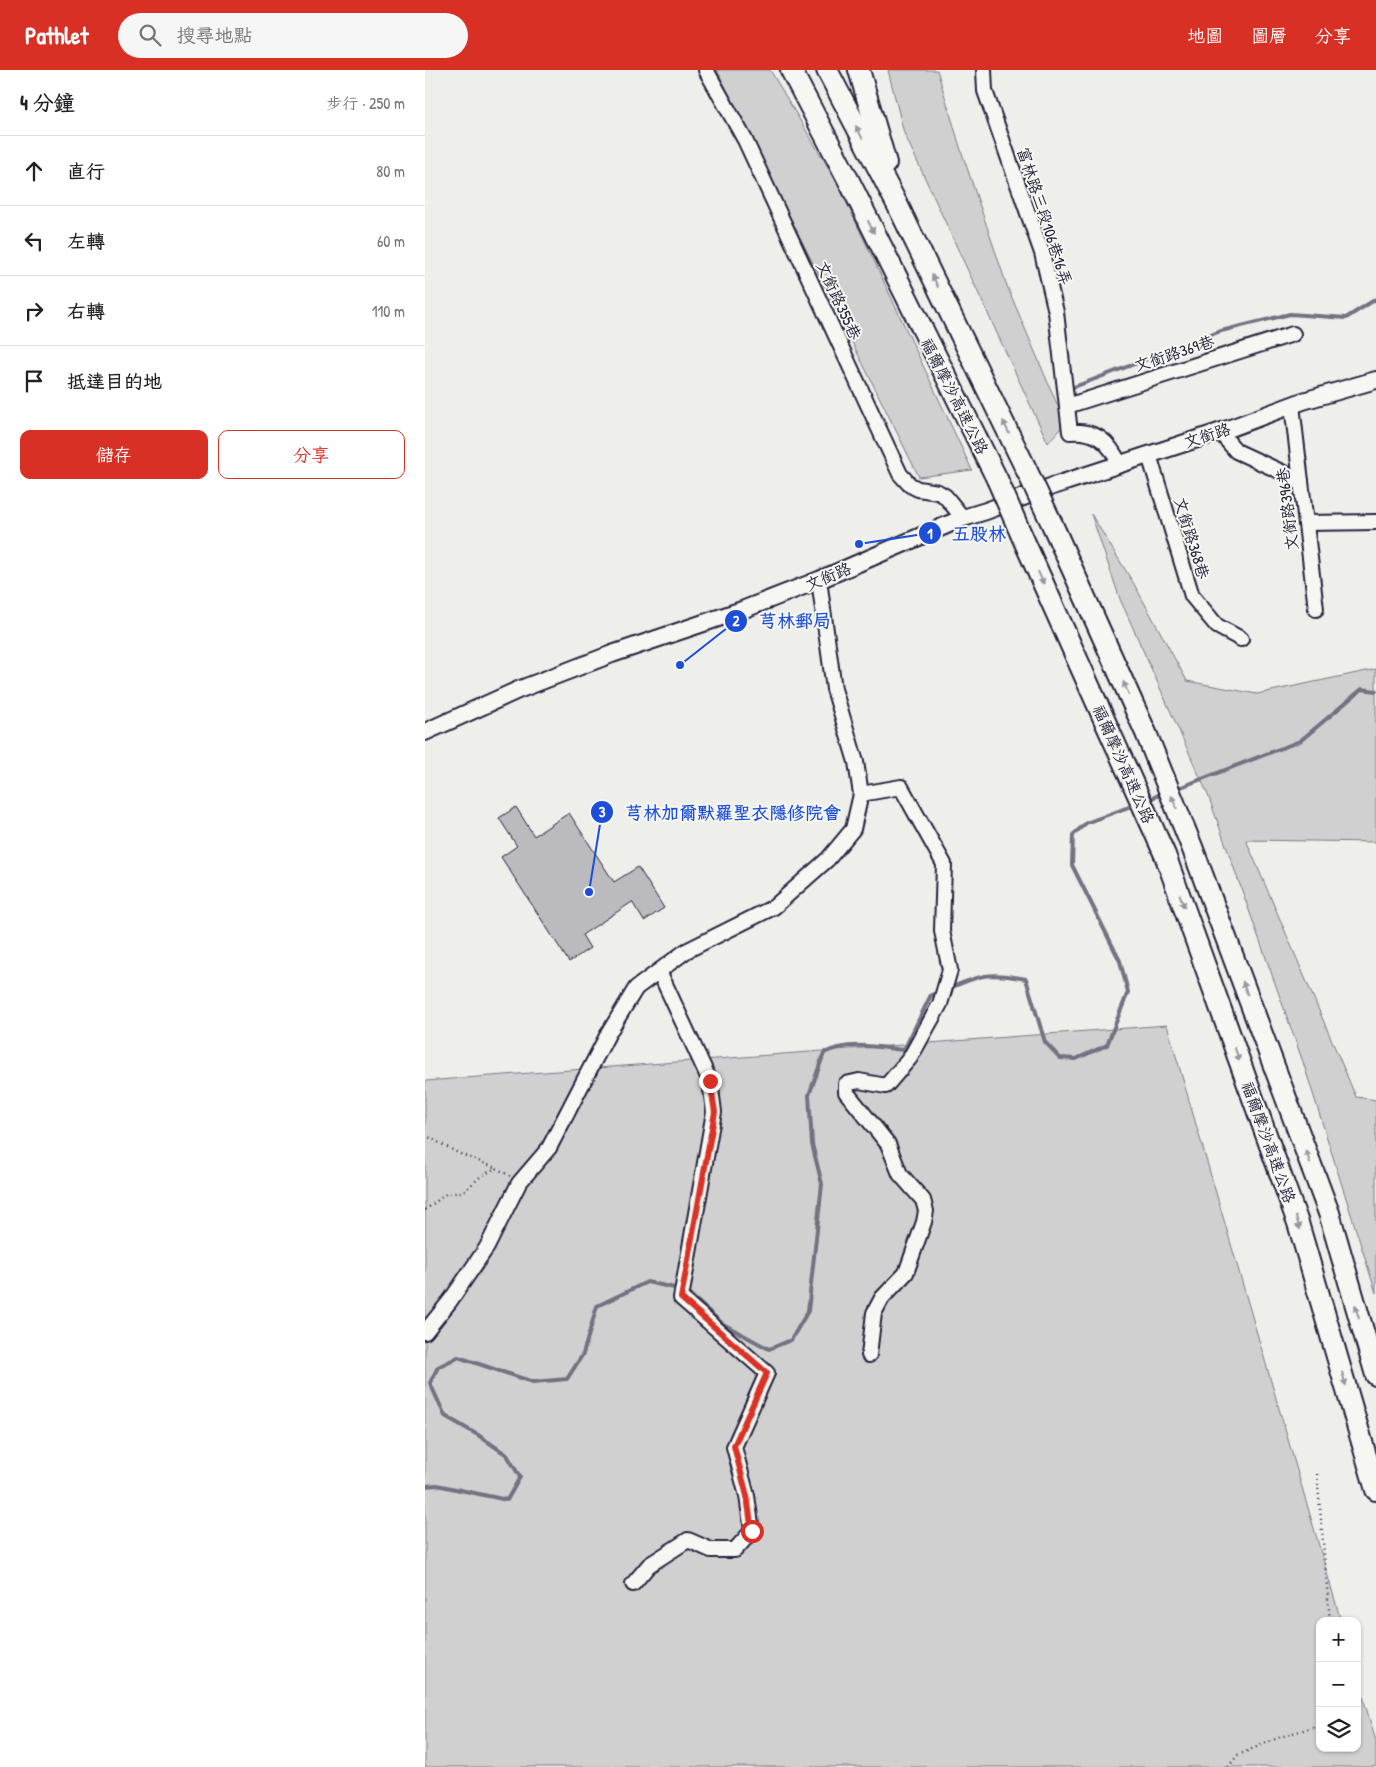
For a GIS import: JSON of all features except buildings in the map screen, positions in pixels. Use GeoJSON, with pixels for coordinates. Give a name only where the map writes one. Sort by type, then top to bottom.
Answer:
{"type":"FeatureCollection","features":[{"type":"Feature","properties":{"kind":"highway"},"geometry":{"type":"LineString","coordinates":[[782,70],[850,183]]}},
{"type":"Feature","properties":{"kind":"highway","name":"福爾摩沙高速公路"},"geometry":{"type":"LineString","coordinates":[[791,70],[850,183],[997,479],[1165,855],[1299,1223],[1376,1490]]}},
{"type":"Feature","properties":{"kind":"highway","name":"福爾摩沙高速公路"},"geometry":{"type":"LineString","coordinates":[[827,70],[898,206],[1027,471],[1146,733],[1192,847],[1329,1213],[1376,1375]]}},
{"type":"Feature","properties":{"kind":"highway"},"geometry":{"type":"LineString","coordinates":[[859,70],[898,206]]}},
{"type":"Feature","properties":{"kind":"main road","name":"文銜路"},"geometry":{"type":"LineString","coordinates":[[425,732],[518,690],[612,654],[742,610],[819,580],[963,518],[1219,431],[1292,404],[1376,380]]}},
{"type":"Feature","properties":{"kind":"street","name":"文銜路355巷"},"geometry":{"type":"LineString","coordinates":[[706,70],[745,140],[900,474],[918,489],[939,492],[945,496],[963,518]]}},
{"type":"Feature","properties":{"kind":"street","name":"富林路三段106巷16弄"},"geometry":{"type":"LineString","coordinates":[[984,70],[985,92],[1042,253],[1056,312],[1070,432],[1085,431],[1104,440],[1119,465]]}},
{"type":"Feature","properties":{"kind":"street","name":"文銜路369巷"},"geometry":{"type":"LineString","coordinates":[[1067,406],[1293,334]]}},
{"type":"Feature","properties":{"kind":"street","name":"文銜路396巷"},"geometry":{"type":"LineString","coordinates":[[1292,404],[1316,608]]}},
{"type":"Feature","properties":{"kind":"street"},"geometry":{"type":"LineString","coordinates":[[1219,431],[1236,451],[1301,481]]}},
{"type":"Feature","properties":{"kind":"street","name":"文銜路368巷"},"geometry":{"type":"LineString","coordinates":[[1149,455],[1191,596],[1217,626],[1241,638]]}},
{"type":"Feature","properties":{"kind":"street"},"geometry":{"type":"LineString","coordinates":[[1306,523],[1376,522]]}},
{"type":"Feature","properties":{"kind":"street"},"geometry":{"type":"LineString","coordinates":[[425,1332],[451,1301],[487,1247],[519,1183],[549,1148],[608,1034],[635,988],[686,952],[774,907],[828,859],[853,829],[861,794],[856,762],[835,689],[819,580]]}},
{"type":"Feature","properties":{"kind":"street"},"geometry":{"type":"LineString","coordinates":[[861,794],[901,787],[944,864],[942,931],[950,970],[940,1004],[910,1058],[886,1086],[859,1081],[847,1084],[846,1092],[888,1144],[900,1174],[923,1200],[926,1211],[925,1222],[907,1273],[882,1298],[874,1313],[869,1355]]}},
{"type":"Feature","properties":{"kind":"street"},"geometry":{"type":"LineString","coordinates":[[633,1584],[649,1565],[688,1540],[711,1550],[735,1550],[752,1531],[747,1496],[734,1446],[767,1373],[681,1298],[715,1112],[710,1081],[659,971]]}},
{"type":"Feature","properties":{"kind":"path"},"geometry":{"type":"LineString","coordinates":[[425,1135],[458,1153],[506,1172],[519,1183]]}},
{"type":"Feature","properties":{"kind":"path"},"geometry":{"type":"LineString","coordinates":[[425,1210],[446,1194],[463,1192],[480,1177],[496,1168]]}},
{"type":"Feature","properties":{"kind":"path"},"geometry":{"type":"LineString","coordinates":[[1317,1474],[1330,1617]]}},
{"type":"Feature","properties":{"kind":"path"},"geometry":{"type":"LineString","coordinates":[[1228,1767],[1238,1755],[1280,1737],[1316,1726]]}},
{"type":"Feature","properties":{"kind":"shaded area"},"geometry":{"type":"Polygon","coordinates":[[[717,70],[770,70],[838,184],[972,470],[919,477],[717,70]]]}},
{"type":"Feature","properties":{"kind":"shaded area"},"geometry":{"type":"Polygon","coordinates":[[[888,70],[937,70],[960,147],[1007,286],[1065,423],[1048,443],[904,133],[888,70]]]}},
{"type":"Feature","properties":{"kind":"shaded area"},"geometry":{"type":"Polygon","coordinates":[[[1091,514],[1134,584],[1187,681],[1257,694],[1376,669],[1376,842],[1246,840],[1356,1097],[1376,1100],[1376,1293],[1303,1062],[1208,795],[1120,599],[1091,514]]]}},
{"type":"Feature","properties":{"kind":"shaded area"},"geometry":{"type":"Polygon","coordinates":[[[1167,1025],[1340,1617],[1316,1617],[1316,1752],[1361,1752],[1361,1690],[1376,1741],[1376,1766],[425,1767],[425,1081],[1167,1025]]]}},
{"type":"Feature","properties":{"kind":"waterway"},"geometry":{"type":"LineString","coordinates":[[1074,387],[1221,331],[1290,314],[1346,318],[1376,299]]}},
{"type":"Feature","properties":{"kind":"waterway"},"geometry":{"type":"LineString","coordinates":[[1176,789],[1300,741],[1362,689],[1376,691]]}},
{"type":"Feature","properties":{"kind":"waterway"},"geometry":{"type":"LineString","coordinates":[[1146,800],[1165,793]]}},
{"type":"Feature","properties":{"kind":"waterway"},"geometry":{"type":"LineString","coordinates":[[950,988],[979,977],[995,975],[1026,979],[1045,1042],[1060,1058],[1076,1059],[1107,1045],[1128,992],[1120,961],[1072,865],[1073,835],[1086,823],[1134,805]]}},
{"type":"Feature","properties":{"kind":"waterway"},"geometry":{"type":"LineString","coordinates":[[686,1291],[723,1324],[769,1349],[791,1340],[808,1311],[822,1184],[812,1144],[809,1095],[824,1053],[834,1049],[853,1046],[873,1046],[904,1050],[931,995],[941,991]]}},
{"type":"Feature","properties":{"kind":"waterway"},"geometry":{"type":"LineString","coordinates":[[425,1486],[437,1485],[507,1500],[520,1477],[507,1455],[445,1416],[430,1383],[438,1367],[458,1357],[533,1382],[567,1379],[583,1354],[597,1306],[647,1282],[679,1289]]}},
{"type":"Feature","properties":{"kind":"place","name":"五股林"},"geometry":{"type":"Point","coordinates":[859,544]}},
{"type":"Feature","properties":{"kind":"place","name":"芎林郵局"},"geometry":{"type":"Point","coordinates":[680,665]}},
{"type":"Feature","properties":{"kind":"place","name":"芎林加爾默羅聖衣隱修院會"},"geometry":{"type":"Point","coordinates":[589,892]}},
{"type":"Feature","properties":{"kind":"route"},"geometry":{"type":"LineString","coordinates":[[710,1081],[715,1112],[681,1298],[767,1373],[734,1446],[747,1496],[752,1531]]}}]}
